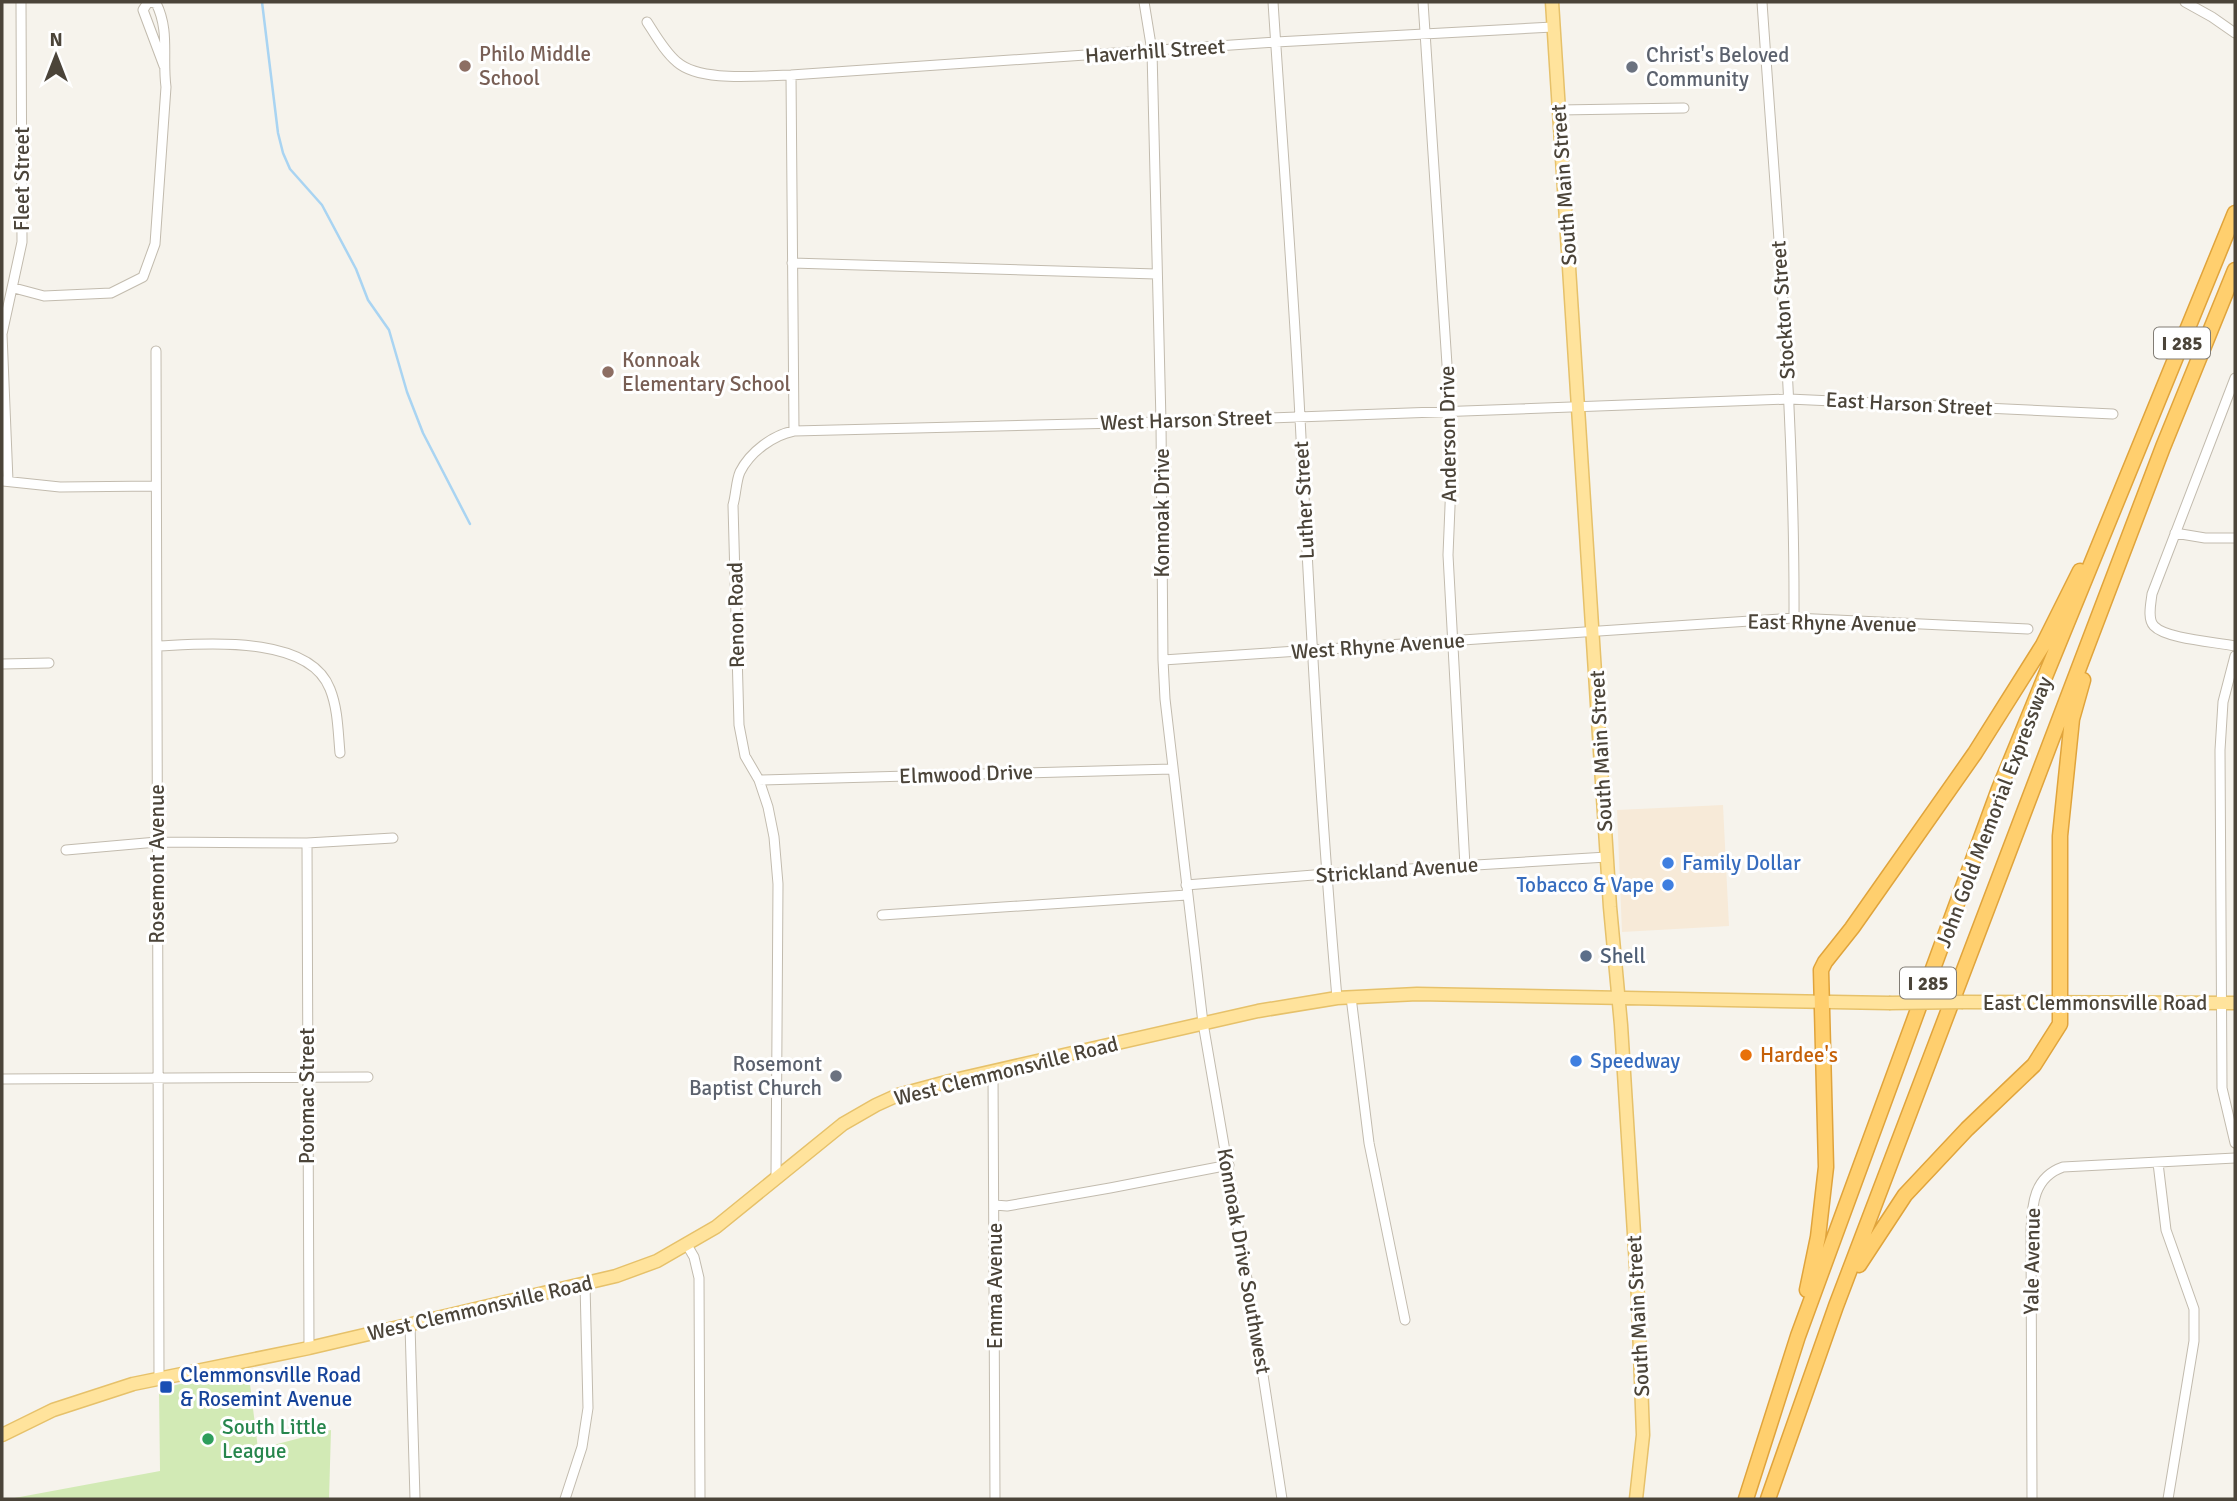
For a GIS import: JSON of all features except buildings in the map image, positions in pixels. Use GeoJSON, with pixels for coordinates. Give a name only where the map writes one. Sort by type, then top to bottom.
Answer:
{"type":"FeatureCollection","features":[{"type":"Feature","properties":{"kind":"highway","name":"John Gold Memorial Expressway"},"geometry":{"type":"LineString","coordinates":[[1746,1499],[1798,1336],[2000,789],[2235,213]]}},
{"type":"Feature","properties":{"kind":"highway","name":"John Gold Memorial Expressway"},"geometry":{"type":"LineString","coordinates":[[1768,1499],[1836,1306],[2158,459],[2235,270]]}},
{"type":"Feature","properties":{"kind":"highway"},"geometry":{"type":"LineString","coordinates":[[1836,1306],[1871,1244],[1905,1195],[1967,1129],[2034,1065],[2060,1024],[2060,836],[2072,719],[2110,588],[2158,459]]}},
{"type":"Feature","properties":{"kind":"highway"},"geometry":{"type":"LineString","coordinates":[[1798,1336],[1818,1237],[1826,1167],[1821,971],[1975,753],[2043,645],[2129,473]]}},
{"type":"Feature","properties":{"kind":"main road","name":"South Main Street"},"geometry":{"type":"LineString","coordinates":[[1552,2],[1638,1298],[1643,1417],[1636,1499]]}},
{"type":"Feature","properties":{"kind":"main road","name":"West Clemmonsville Road"},"geometry":{"type":"LineString","coordinates":[[2,1435],[64,1406],[159,1378],[309,1348],[586,1284],[638,1269],[716,1227],[842,1124],[876,1104],[928,1086],[1203,1023],[1337,998],[1417,994],[1619,999]]}},
{"type":"Feature","properties":{"kind":"main road","name":"East Clemmonsville Road"},"geometry":{"type":"LineString","coordinates":[[1619,999],[1889,1003],[2229,1003]]}},
{"type":"Feature","properties":{"kind":"street","name":"Fleet Street"},"geometry":{"type":"LineString","coordinates":[[5,481],[2,334],[22,242],[21,2]]}},
{"type":"Feature","properties":{"kind":"street"},"geometry":{"type":"LineString","coordinates":[[14,288],[44,296],[111,293],[143,277],[155,244],[166,87],[164,18],[156,3],[148,2],[143,10],[164,66]]}},
{"type":"Feature","properties":{"kind":"street","name":"Konnoak Drive"},"geometry":{"type":"LineString","coordinates":[[1144,2],[1152,51],[1161,422],[1163,660],[1172,769],[1203,1023]]}},
{"type":"Feature","properties":{"kind":"street","name":"Luther Street"},"geometry":{"type":"LineString","coordinates":[[1273,2],[1300,415],[1311,651],[1337,998]]}},
{"type":"Feature","properties":{"kind":"street","name":"Anderson Drive"},"geometry":{"type":"LineString","coordinates":[[1423,2],[1450,410],[1448,555],[1465,866]]}},
{"type":"Feature","properties":{"kind":"street","name":"Stockton Street"},"geometry":{"type":"LineString","coordinates":[[1762,2],[1789,399],[1794,523],[1794,618]]}},
{"type":"Feature","properties":{"kind":"street"},"geometry":{"type":"LineString","coordinates":[[2185,2],[2235,33]]}},
{"type":"Feature","properties":{"kind":"street","name":"Haverhill Street"},"geometry":{"type":"LineString","coordinates":[[647,22],[669,54],[685,68],[702,73],[757,75],[1553,27]]}},
{"type":"Feature","properties":{"kind":"street"},"geometry":{"type":"LineString","coordinates":[[791,75],[794,431]]}},
{"type":"Feature","properties":{"kind":"street"},"geometry":{"type":"LineString","coordinates":[[1559,110],[1684,108]]}},
{"type":"Feature","properties":{"kind":"street"},"geometry":{"type":"LineString","coordinates":[[792,263],[1156,274]]}},
{"type":"Feature","properties":{"kind":"street","name":"Rosemont Avenue"},"geometry":{"type":"LineString","coordinates":[[156,351],[159,1378]]}},
{"type":"Feature","properties":{"kind":"street"},"geometry":{"type":"LineString","coordinates":[[2235,377],[2152,594],[2150,618],[2154,627],[2172,636],[2235,646]]}},
{"type":"Feature","properties":{"kind":"street","name":"East Harson Street"},"geometry":{"type":"LineString","coordinates":[[1579,408],[1789,399],[2113,414]]}},
{"type":"Feature","properties":{"kind":"street","name":"West Harson Street"},"geometry":{"type":"LineString","coordinates":[[794,431],[1579,408]]}},
{"type":"Feature","properties":{"kind":"street","name":"Renon Road"},"geometry":{"type":"LineString","coordinates":[[776,1177],[778,884],[775,837],[759,780],[745,756],[738,725],[733,506],[740,472],[759,449],[794,431]]}},
{"type":"Feature","properties":{"kind":"street"},"geometry":{"type":"LineString","coordinates":[[5,481],[60,487],[156,486]]}},
{"type":"Feature","properties":{"kind":"street"},"geometry":{"type":"LineString","coordinates":[[2175,533],[2205,538],[2235,538]]}},
{"type":"Feature","properties":{"kind":"street","name":"East Rhyne Avenue"},"geometry":{"type":"LineString","coordinates":[[1594,631],[1794,618],[2028,629]]}},
{"type":"Feature","properties":{"kind":"street","name":"West Rhyne Avenue"},"geometry":{"type":"LineString","coordinates":[[1163,660],[1594,631]]}},
{"type":"Feature","properties":{"kind":"street"},"geometry":{"type":"LineString","coordinates":[[157,646],[238,644],[276,650],[300,659],[321,675],[330,689],[340,753]]}},
{"type":"Feature","properties":{"kind":"street"},"geometry":{"type":"LineString","coordinates":[[2235,656],[2223,702],[2220,750],[2229,1003],[2222,1088],[2235,1143]]}},
{"type":"Feature","properties":{"kind":"street"},"geometry":{"type":"LineString","coordinates":[[2,664],[49,663]]}},
{"type":"Feature","properties":{"kind":"street","name":"Elmwood Drive"},"geometry":{"type":"LineString","coordinates":[[759,780],[1172,769]]}},
{"type":"Feature","properties":{"kind":"street"},"geometry":{"type":"LineString","coordinates":[[66,850],[156,842],[307,844],[393,838]]}},
{"type":"Feature","properties":{"kind":"street","name":"Potomac Street"},"geometry":{"type":"LineString","coordinates":[[307,844],[309,1348]]}},
{"type":"Feature","properties":{"kind":"street","name":"Strickland Avenue"},"geometry":{"type":"LineString","coordinates":[[882,915],[1187,890],[1326,874],[1607,857]]}},
{"type":"Feature","properties":{"kind":"street"},"geometry":{"type":"LineString","coordinates":[[1351,997],[1369,1143],[1405,1320]]}},
{"type":"Feature","properties":{"kind":"street","name":"Konnoak Drive Southwest"},"geometry":{"type":"LineString","coordinates":[[1203,1023],[1229,1165],[1282,1499]]}},
{"type":"Feature","properties":{"kind":"street","name":"Emma Avenue"},"geometry":{"type":"LineString","coordinates":[[993,1072],[995,1499]]}},
{"type":"Feature","properties":{"kind":"street"},"geometry":{"type":"LineString","coordinates":[[2,1079],[368,1077]]}},
{"type":"Feature","properties":{"kind":"street","name":"Yale Avenue"},"geometry":{"type":"LineString","coordinates":[[2032,1499],[2031,1230],[2034,1196],[2045,1178],[2059,1168],[2235,1158]]}},
{"type":"Feature","properties":{"kind":"street"},"geometry":{"type":"LineString","coordinates":[[2158,1163],[2166,1230],[2194,1309],[2194,1340],[2168,1499]]}},
{"type":"Feature","properties":{"kind":"street"},"geometry":{"type":"LineString","coordinates":[[995,1205],[1007,1206],[1229,1165]]}},
{"type":"Feature","properties":{"kind":"street"},"geometry":{"type":"LineString","coordinates":[[687,1245],[694,1258],[699,1278],[700,1499]]}},
{"type":"Feature","properties":{"kind":"street"},"geometry":{"type":"LineString","coordinates":[[565,1499],[582,1447],[588,1408],[586,1284]]}},
{"type":"Feature","properties":{"kind":"street"},"geometry":{"type":"LineString","coordinates":[[410,1325],[415,1499]]}},
{"type":"Feature","properties":{"kind":"shaded area"},"geometry":{"type":"Polygon","coordinates":[[[1723,805],[1729,926],[1622,932],[1617,810],[1723,805]]]}},
{"type":"Feature","properties":{"kind":"green space","name":"South Little League"},"geometry":{"type":"Polygon","coordinates":[[[248,1368],[258,1449],[331,1430],[329,1499],[9,1499],[160,1471],[159,1389],[248,1368]]]}},
{"type":"Feature","properties":{"kind":"waterway"},"geometry":{"type":"LineString","coordinates":[[262,2],[278,133],[283,153],[290,169],[322,205],[356,269],[368,300],[389,330],[407,392],[423,433],[470,524]]}},
{"type":"Feature","properties":{"kind":"place","name":"Philo Middle School"},"geometry":{"type":"Point","coordinates":[465,66]}},
{"type":"Feature","properties":{"kind":"place","name":"Christ's Beloved Community"},"geometry":{"type":"Point","coordinates":[1632,67]}},
{"type":"Feature","properties":{"kind":"place","name":"Konnoak Elementary School"},"geometry":{"type":"Point","coordinates":[608,372]}},
{"type":"Feature","properties":{"kind":"place","name":"Family Dollar"},"geometry":{"type":"Point","coordinates":[1668,863]}},
{"type":"Feature","properties":{"kind":"place","name":"Tobacco & Vape"},"geometry":{"type":"Point","coordinates":[1668,885]}},
{"type":"Feature","properties":{"kind":"place","name":"Shell"},"geometry":{"type":"Point","coordinates":[1586,956]}},
{"type":"Feature","properties":{"kind":"place","name":"Hardee's"},"geometry":{"type":"Point","coordinates":[1746,1055]}},
{"type":"Feature","properties":{"kind":"place","name":"Speedway"},"geometry":{"type":"Point","coordinates":[1576,1061]}},
{"type":"Feature","properties":{"kind":"place","name":"Rosemont Baptist Church"},"geometry":{"type":"Point","coordinates":[836,1076]}},
{"type":"Feature","properties":{"kind":"place","name":"Clemmonsville Road & Rosemint Avenue"},"geometry":{"type":"Point","coordinates":[166,1387]}},
{"type":"Feature","properties":{"kind":"place","name":"South Little League"},"geometry":{"type":"Point","coordinates":[208,1439]}}]}
